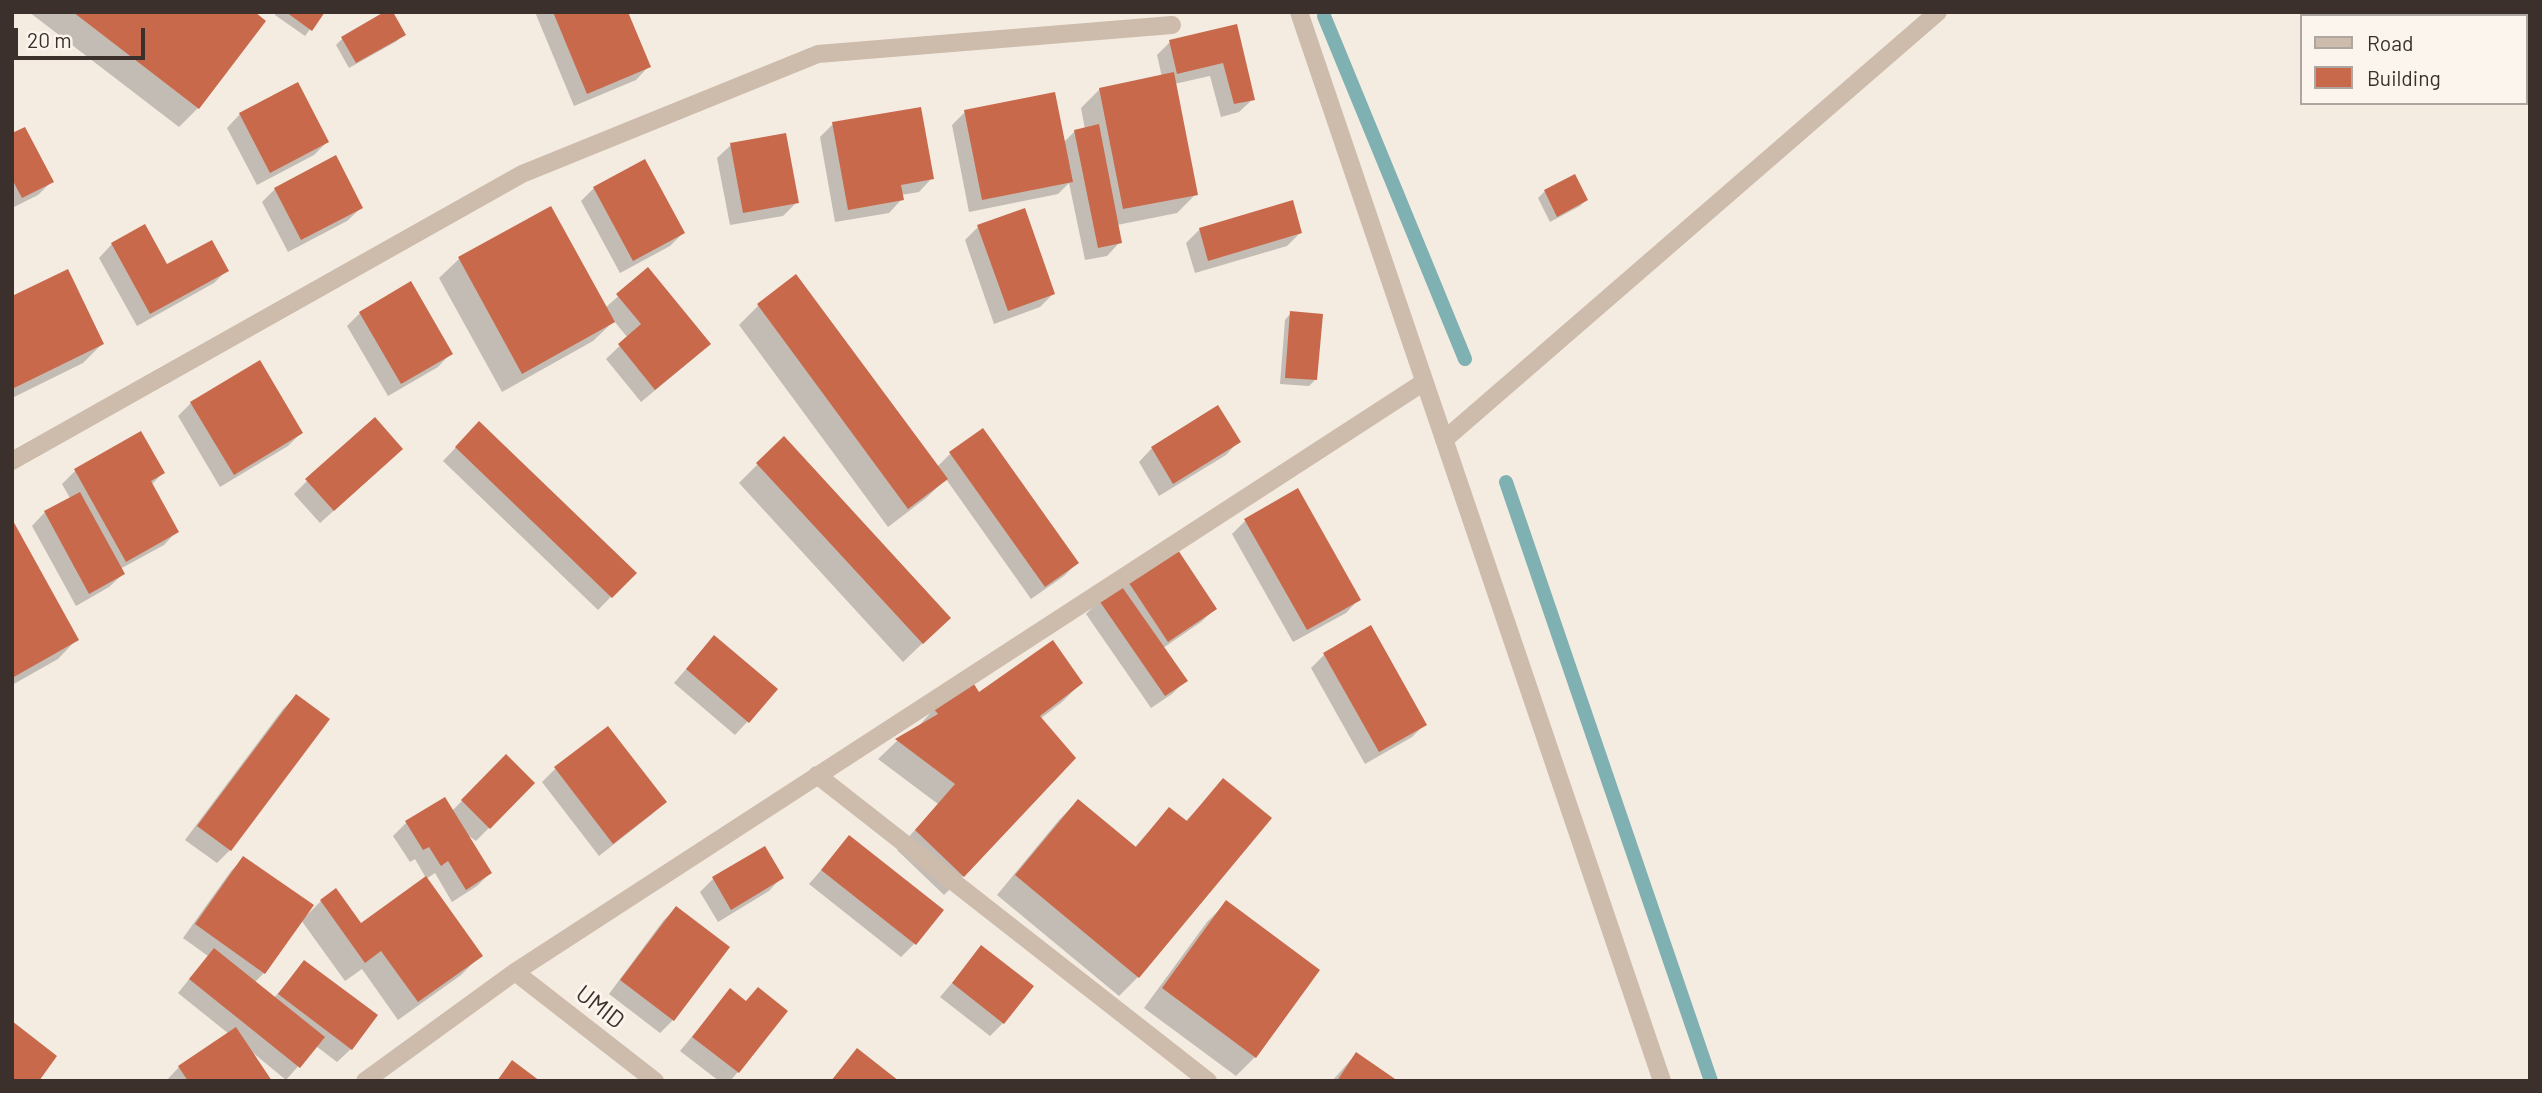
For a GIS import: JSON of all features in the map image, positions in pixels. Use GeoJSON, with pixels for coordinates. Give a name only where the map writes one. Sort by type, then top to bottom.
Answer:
{"type":"FeatureCollection","features":[{"type":"Feature","properties":{"kind":"street"},"geometry":{"type":"LineString","coordinates":[[1299,12],[1662,1081]]}},
{"type":"Feature","properties":{"kind":"street"},"geometry":{"type":"LineString","coordinates":[[1444,440],[1938,12]]}},
{"type":"Feature","properties":{"kind":"street"},"geometry":{"type":"LineString","coordinates":[[12,461],[522,174],[818,54],[1172,25]]}},
{"type":"Feature","properties":{"kind":"street"},"geometry":{"type":"LineString","coordinates":[[365,1081],[514,972],[1424,382]]}},
{"type":"Feature","properties":{"kind":"street"},"geometry":{"type":"LineString","coordinates":[[817,775],[1208,1081]]}},
{"type":"Feature","properties":{"kind":"street","name":"UMID"},"geometry":{"type":"LineString","coordinates":[[514,972],[655,1081]]}},
{"type":"Feature","properties":{"kind":"building"},"geometry":{"type":"Polygon","coordinates":[[[73,12],[255,12],[266,21],[199,109],[73,12]]]}},
{"type":"Feature","properties":{"kind":"building"},"geometry":{"type":"Polygon","coordinates":[[[286,12],[325,12],[312,31],[286,12]]]}},
{"type":"Feature","properties":{"kind":"building"},"geometry":{"type":"Polygon","coordinates":[[[384,12],[393,12],[406,35],[356,63],[341,37],[384,12]]]}},
{"type":"Feature","properties":{"kind":"building"},"geometry":{"type":"Polygon","coordinates":[[[553,12],[628,12],[651,67],[587,94],[553,12]]]}},
{"type":"Feature","properties":{"kind":"building"},"geometry":{"type":"Polygon","coordinates":[[[1237,24],[1255,100],[1234,104],[1223,63],[1177,74],[1169,40],[1237,24]]]}},
{"type":"Feature","properties":{"kind":"building"},"geometry":{"type":"Polygon","coordinates":[[[1174,72],[1198,195],[1123,209],[1099,88],[1174,72]]]}},
{"type":"Feature","properties":{"kind":"building"},"geometry":{"type":"Polygon","coordinates":[[[298,82],[329,142],[270,173],[239,113],[298,82]]]}},
{"type":"Feature","properties":{"kind":"building"},"geometry":{"type":"Polygon","coordinates":[[[1055,92],[1073,182],[982,200],[964,110],[1055,92]]]}},
{"type":"Feature","properties":{"kind":"building"},"geometry":{"type":"Polygon","coordinates":[[[921,107],[934,179],[901,185],[904,200],[848,210],[832,122],[921,107]]]}},
{"type":"Feature","properties":{"kind":"building"},"geometry":{"type":"Polygon","coordinates":[[[1099,124],[1122,243],[1098,248],[1074,130],[1099,124]]]}},
{"type":"Feature","properties":{"kind":"building"},"geometry":{"type":"Polygon","coordinates":[[[25,127],[54,182],[22,198],[12,179],[12,133],[25,127]]]}},
{"type":"Feature","properties":{"kind":"building"},"geometry":{"type":"Polygon","coordinates":[[[786,133],[799,203],[743,213],[730,143],[786,133]]]}},
{"type":"Feature","properties":{"kind":"building"},"geometry":{"type":"Polygon","coordinates":[[[336,155],[363,208],[301,240],[274,188],[336,155]]]}},
{"type":"Feature","properties":{"kind":"building"},"geometry":{"type":"Polygon","coordinates":[[[645,159],[685,233],[633,261],[593,187],[645,159]]]}},
{"type":"Feature","properties":{"kind":"building"},"geometry":{"type":"Polygon","coordinates":[[[1575,174],[1588,200],[1557,217],[1544,190],[1575,174]]]}},
{"type":"Feature","properties":{"kind":"building"},"geometry":{"type":"Polygon","coordinates":[[[1293,200],[1302,233],[1208,261],[1199,228],[1293,200]]]}},
{"type":"Feature","properties":{"kind":"building"},"geometry":{"type":"Polygon","coordinates":[[[551,206],[615,322],[522,374],[458,257],[551,206]]]}},
{"type":"Feature","properties":{"kind":"building"},"geometry":{"type":"Polygon","coordinates":[[[1025,208],[1055,294],[1008,311],[977,225],[1025,208]]]}},
{"type":"Feature","properties":{"kind":"building"},"geometry":{"type":"Polygon","coordinates":[[[145,224],[167,264],[212,240],[229,271],[150,314],[111,243],[145,224]]]}},
{"type":"Feature","properties":{"kind":"building"},"geometry":{"type":"Polygon","coordinates":[[[648,267],[711,344],[655,390],[618,344],[641,324],[616,294],[648,267]]]}},
{"type":"Feature","properties":{"kind":"building"},"geometry":{"type":"Polygon","coordinates":[[[68,269],[104,344],[12,389],[12,296],[68,269]]]}},
{"type":"Feature","properties":{"kind":"building"},"geometry":{"type":"Polygon","coordinates":[[[796,274],[948,479],[908,509],[757,304],[796,274]]]}},
{"type":"Feature","properties":{"kind":"building"},"geometry":{"type":"Polygon","coordinates":[[[411,281],[453,354],[401,384],[359,312],[411,281]]]}},
{"type":"Feature","properties":{"kind":"building"},"geometry":{"type":"Polygon","coordinates":[[[1290,311],[1323,314],[1317,380],[1285,378],[1290,311]]]}},
{"type":"Feature","properties":{"kind":"building"},"geometry":{"type":"Polygon","coordinates":[[[260,360],[303,433],[234,475],[190,402],[260,360]]]}},
{"type":"Feature","properties":{"kind":"building"},"geometry":{"type":"Polygon","coordinates":[[[1218,405],[1241,442],[1173,484],[1151,447],[1218,405]]]}},
{"type":"Feature","properties":{"kind":"building"},"geometry":{"type":"Polygon","coordinates":[[[375,417],[403,449],[334,511],[305,479],[375,417]]]}},
{"type":"Feature","properties":{"kind":"building"},"geometry":{"type":"Polygon","coordinates":[[[479,421],[637,573],[612,598],[455,447],[479,421]]]}},
{"type":"Feature","properties":{"kind":"building"},"geometry":{"type":"Polygon","coordinates":[[[983,428],[1079,563],[1045,587],[949,452],[983,428]]]}},
{"type":"Feature","properties":{"kind":"building"},"geometry":{"type":"Polygon","coordinates":[[[141,431],[165,473],[151,481],[179,532],[126,562],[74,469],[141,431]]]}},
{"type":"Feature","properties":{"kind":"building"},"geometry":{"type":"Polygon","coordinates":[[[784,436],[951,618],[923,644],[756,463],[784,436]]]}},
{"type":"Feature","properties":{"kind":"building"},"geometry":{"type":"Polygon","coordinates":[[[1298,488],[1361,600],[1307,630],[1244,519],[1298,488]]]}},
{"type":"Feature","properties":{"kind":"building"},"geometry":{"type":"Polygon","coordinates":[[[80,492],[125,574],[89,594],[44,511],[80,492]]]}},
{"type":"Feature","properties":{"kind":"building"},"geometry":{"type":"Polygon","coordinates":[[[12,519],[79,640],[12,678],[12,519]]]}},
{"type":"Feature","properties":{"kind":"building"},"geometry":{"type":"Polygon","coordinates":[[[1176,547],[1217,609],[1168,642],[1127,580],[1176,547]]]}},
{"type":"Feature","properties":{"kind":"building"},"geometry":{"type":"Polygon","coordinates":[[[1120,584],[1188,681],[1165,696],[1098,599],[1120,584]]]}},
{"type":"Feature","properties":{"kind":"building"},"geometry":{"type":"Polygon","coordinates":[[[1371,625],[1427,725],[1379,752],[1323,653],[1371,625]]]}},
{"type":"Feature","properties":{"kind":"building"},"geometry":{"type":"Polygon","coordinates":[[[714,635],[778,689],[749,723],[686,669],[714,635]]]}},
{"type":"Feature","properties":{"kind":"building"},"geometry":{"type":"Polygon","coordinates":[[[1053,640],[1083,683],[1040,716],[1076,758],[964,877],[915,830],[955,784],[895,739],[938,714],[933,708],[972,681],[979,692],[1053,640]]]}},
{"type":"Feature","properties":{"kind":"building"},"geometry":{"type":"Polygon","coordinates":[[[296,694],[330,719],[231,851],[197,826],[296,694]]]}},
{"type":"Feature","properties":{"kind":"building"},"geometry":{"type":"Polygon","coordinates":[[[608,726],[667,802],[613,844],[554,767],[608,726]]]}},
{"type":"Feature","properties":{"kind":"building"},"geometry":{"type":"Polygon","coordinates":[[[506,754],[535,783],[490,829],[461,800],[506,754]]]}},
{"type":"Feature","properties":{"kind":"building"},"geometry":{"type":"Polygon","coordinates":[[[1223,778],[1272,818],[1139,978],[1015,875],[1078,799],[1136,847],[1169,807],[1187,821],[1223,778]]]}},
{"type":"Feature","properties":{"kind":"building"},"geometry":{"type":"Polygon","coordinates":[[[445,797],[492,873],[466,890],[448,861],[441,866],[429,847],[423,850],[405,821],[445,797]]]}},
{"type":"Feature","properties":{"kind":"building"},"geometry":{"type":"Polygon","coordinates":[[[849,835],[944,910],[916,945],[821,870],[849,835]]]}},
{"type":"Feature","properties":{"kind":"building"},"geometry":{"type":"Polygon","coordinates":[[[765,846],[784,878],[731,910],[712,877],[765,846]]]}},
{"type":"Feature","properties":{"kind":"building"},"geometry":{"type":"Polygon","coordinates":[[[243,856],[314,905],[265,974],[195,924],[243,856]]]}},
{"type":"Feature","properties":{"kind":"building"},"geometry":{"type":"Polygon","coordinates":[[[426,876],[483,956],[418,1002],[381,951],[365,963],[320,900],[336,888],[361,923],[426,876]]]}},
{"type":"Feature","properties":{"kind":"building"},"geometry":{"type":"Polygon","coordinates":[[[1226,900],[1320,970],[1256,1058],[1162,988],[1226,900]]]}},
{"type":"Feature","properties":{"kind":"building"},"geometry":{"type":"Polygon","coordinates":[[[676,906],[730,947],[674,1021],[620,980],[676,906]]]}},
{"type":"Feature","properties":{"kind":"building"},"geometry":{"type":"Polygon","coordinates":[[[981,945],[1034,986],[1004,1024],[952,983],[981,945]]]}},
{"type":"Feature","properties":{"kind":"building"},"geometry":{"type":"Polygon","coordinates":[[[214,948],[325,1037],[300,1068],[189,979],[214,948]]]}},
{"type":"Feature","properties":{"kind":"building"},"geometry":{"type":"Polygon","coordinates":[[[304,960],[378,1015],[352,1050],[278,994],[304,960]]]}},
{"type":"Feature","properties":{"kind":"building"},"geometry":{"type":"Polygon","coordinates":[[[758,987],[788,1011],[739,1073],[692,1037],[730,988],[746,1001],[758,987]]]}},
{"type":"Feature","properties":{"kind":"building"},"geometry":{"type":"Polygon","coordinates":[[[12,1021],[57,1056],[39,1081],[12,1081],[12,1021]]]}},
{"type":"Feature","properties":{"kind":"building"},"geometry":{"type":"Polygon","coordinates":[[[236,1027],[272,1081],[188,1081],[178,1066],[236,1027]]]}},
{"type":"Feature","properties":{"kind":"building"},"geometry":{"type":"Polygon","coordinates":[[[857,1048],[899,1081],[831,1081],[857,1048]]]}},
{"type":"Feature","properties":{"kind":"building"},"geometry":{"type":"Polygon","coordinates":[[[1356,1052],[1398,1081],[1337,1081],[1356,1052]]]}},
{"type":"Feature","properties":{"kind":"building"},"geometry":{"type":"Polygon","coordinates":[[[512,1060],[540,1081],[497,1081],[512,1060]]]}},
{"type":"Feature","properties":{"kind":"waterway"},"geometry":{"type":"LineString","coordinates":[[1324,16],[1465,359]]}},
{"type":"Feature","properties":{"kind":"waterway"},"geometry":{"type":"LineString","coordinates":[[1506,482],[1711,1081]]}}]}
